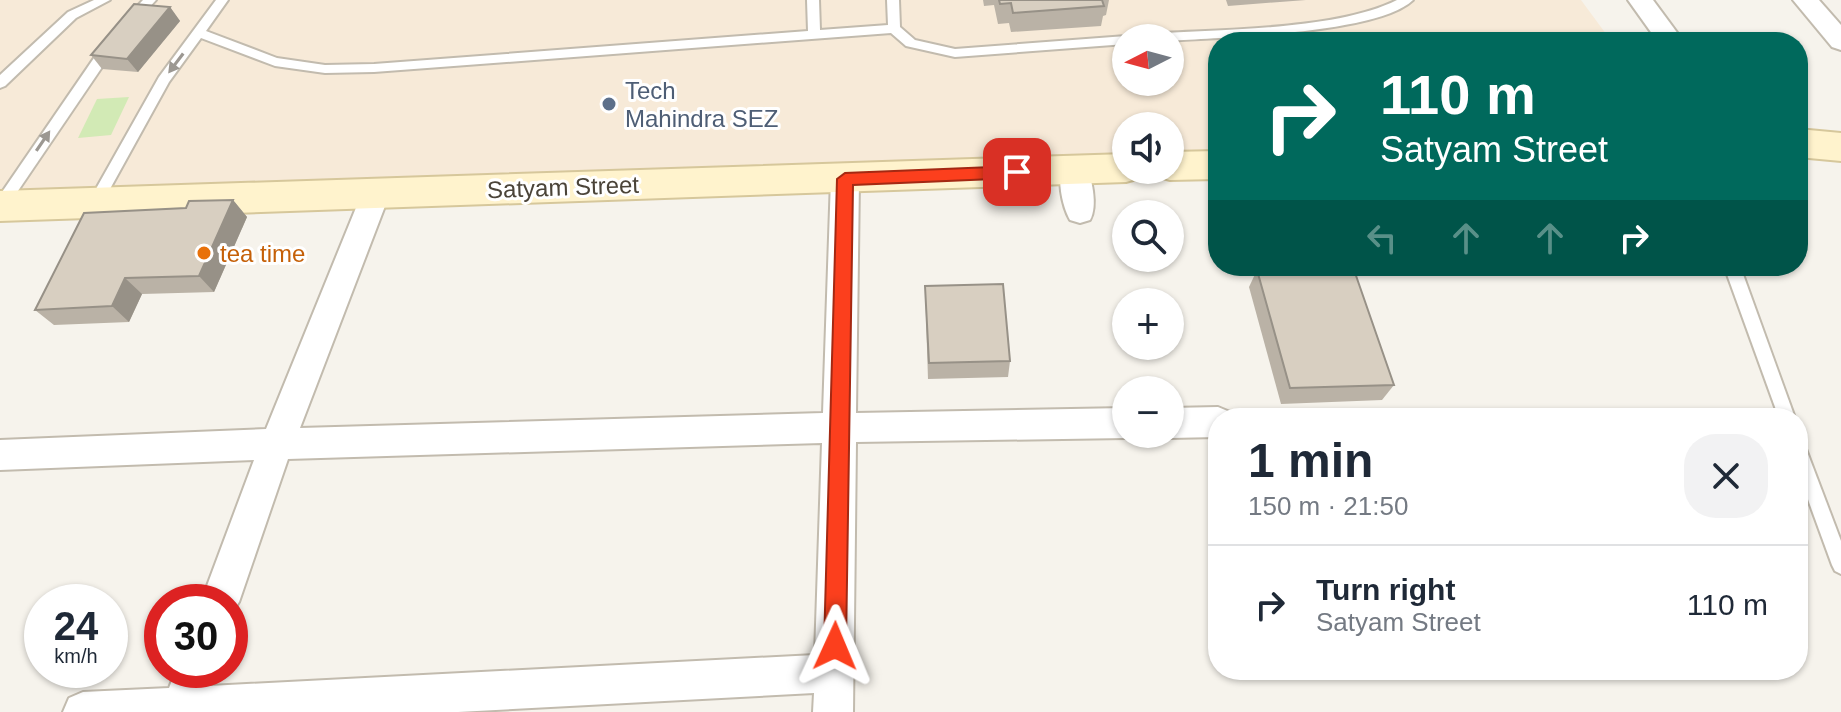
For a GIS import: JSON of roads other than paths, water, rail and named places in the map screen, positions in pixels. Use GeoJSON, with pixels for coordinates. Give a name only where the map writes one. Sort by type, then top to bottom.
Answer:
{"type":"FeatureCollection","features":[{"type":"Feature","properties":{"kind":"street"},"geometry":{"type":"LineString","coordinates":[[1640,0],[1664,32]]}},
{"type":"Feature","properties":{"kind":"street"},"geometry":{"type":"LineString","coordinates":[[1805,0],[1841,41]]}},
{"type":"Feature","properties":{"kind":"street"},"geometry":{"type":"LineString","coordinates":[[1808,144],[1841,147]]}},
{"type":"Feature","properties":{"kind":"street"},"geometry":{"type":"LineString","coordinates":[[1184,166],[1208,165]]}},
{"type":"Feature","properties":{"kind":"street","name":"Satyam Street"},"geometry":{"type":"LineString","coordinates":[[0,206],[1112,169]]}},
{"type":"Feature","properties":{"kind":"street"},"geometry":{"type":"LineString","coordinates":[[1074,170],[1080,212]]}},
{"type":"Feature","properties":{"kind":"street"},"geometry":{"type":"LineString","coordinates":[[833,712],[845,179]]}},
{"type":"Feature","properties":{"kind":"street"},"geometry":{"type":"LineString","coordinates":[[226,584],[277,443],[376,193]]}},
{"type":"Feature","properties":{"kind":"street"},"geometry":{"type":"LineString","coordinates":[[1184,423],[1208,422]]}},
{"type":"Feature","properties":{"kind":"street"},"geometry":{"type":"LineString","coordinates":[[0,455],[277,443],[840,427],[1112,423]]}},
{"type":"Feature","properties":{"kind":"street"},"geometry":{"type":"LineString","coordinates":[[83,712],[181,710],[834,673]]}},
{"type":"Feature","properties":{"kind":"street"},"geometry":{"type":"LineString","coordinates":[[181,710],[189,688]]}},
{"type":"Feature","properties":{"kind":"lane"},"geometry":{"type":"LineString","coordinates":[[0,83],[72,15],[104,0]]}},
{"type":"Feature","properties":{"kind":"lane"},"geometry":{"type":"LineString","coordinates":[[0,206],[99,58],[150,0]]}},
{"type":"Feature","properties":{"kind":"lane"},"geometry":{"type":"LineString","coordinates":[[95,203],[164,80],[222,0]]}},
{"type":"Feature","properties":{"kind":"lane"},"geometry":{"type":"LineString","coordinates":[[813,0],[814,36]]}},
{"type":"Feature","properties":{"kind":"lane"},"geometry":{"type":"LineString","coordinates":[[893,0],[894,29]]}},
{"type":"Feature","properties":{"kind":"lane"},"geometry":{"type":"LineString","coordinates":[[1214,32],[1350,20],[1394,10],[1407,0]]}},
{"type":"Feature","properties":{"kind":"lane"},"geometry":{"type":"LineString","coordinates":[[200,33],[275,62],[325,69],[374,68],[894,29],[911,43],[955,53],[1112,41]]}},
{"type":"Feature","properties":{"kind":"lane"},"geometry":{"type":"LineString","coordinates":[[1184,35],[1208,33]]}},
{"type":"Feature","properties":{"kind":"lane"},"geometry":{"type":"LineString","coordinates":[[1736,276],[1783,408]]}},
{"type":"Feature","properties":{"kind":"lane"},"geometry":{"type":"LineString","coordinates":[[1808,476],[1841,565]]}},
{"type":"Feature","properties":{"kind":"place","name":"Tech Mahindra SEZ"},"geometry":{"type":"Point","coordinates":[609,104]}},
{"type":"Feature","properties":{"kind":"place","name":"tea time"},"geometry":{"type":"Point","coordinates":[204,253]}}]}
